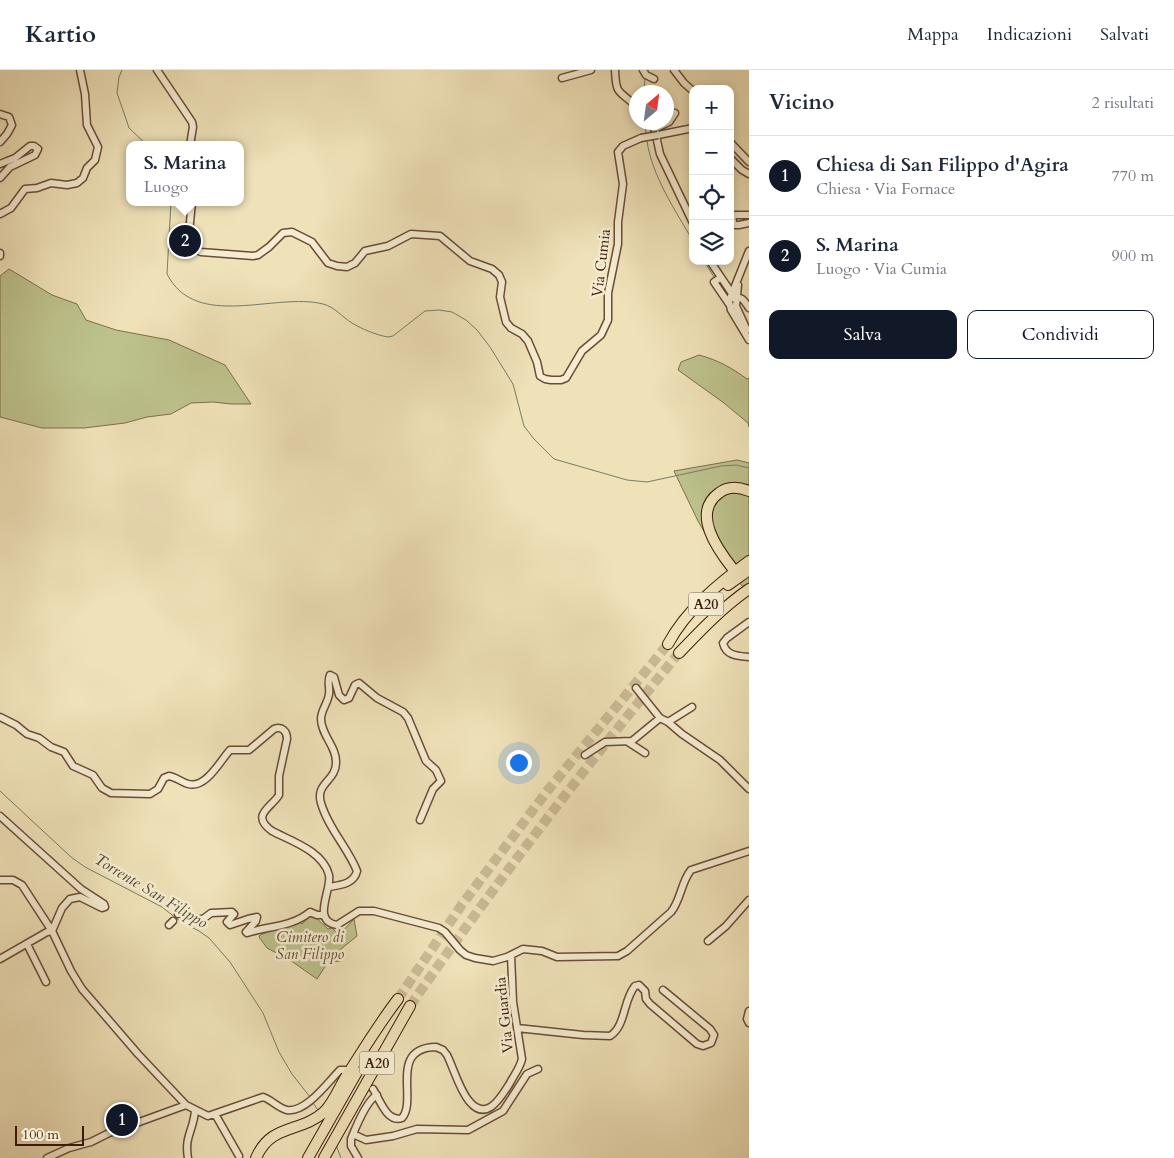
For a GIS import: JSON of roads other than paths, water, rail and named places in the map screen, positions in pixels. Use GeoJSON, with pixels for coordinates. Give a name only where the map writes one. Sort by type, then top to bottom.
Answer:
{"type":"FeatureCollection","features":[{"type":"Feature","properties":{"kind":"highway"},"geometry":{"type":"LineString","coordinates":[[749,491],[738,488],[727,489],[717,494],[708,507],[706,521],[709,531],[716,545],[735,568],[719,543],[710,521],[710,513],[716,501],[725,494],[739,494],[749,498]]}},
{"type":"Feature","properties":{"kind":"highway","name":"A20"},"geometry":{"type":"LineString","coordinates":[[749,561],[695,606],[677,628],[668,644],[699,610],[749,570]]}},
{"type":"Feature","properties":{"kind":"highway","name":"A20"},"geometry":{"type":"LineString","coordinates":[[679,653],[708,622],[736,598],[749,590]]}},
{"type":"Feature","properties":{"kind":"highway"},"geometry":{"type":"LineString","coordinates":[[308,1158],[333,1107],[383,1018],[398,999]]}},
{"type":"Feature","properties":{"kind":"highway"},"geometry":{"type":"LineString","coordinates":[[332,1158],[394,1042],[402,1019],[410,1006]]}},
{"type":"Feature","properties":{"kind":"highway"},"geometry":{"type":"LineString","coordinates":[[256,1158],[273,1136],[317,1117],[333,1107]]}},
{"type":"Feature","properties":{"kind":"highway"},"geometry":{"type":"LineString","coordinates":[[324,1158],[349,1128]]}},
{"type":"Feature","properties":{"kind":"street"},"geometry":{"type":"LineString","coordinates":[[0,214],[11,208],[24,189],[38,188],[52,183],[70,185],[80,182],[95,160],[98,148],[87,125],[85,94],[80,70]]}},
{"type":"Feature","properties":{"kind":"street"},"geometry":{"type":"LineString","coordinates":[[157,70],[192,122],[191,141]]}},
{"type":"Feature","properties":{"kind":"street"},"geometry":{"type":"LineString","coordinates":[[562,78],[591,70]]}},
{"type":"Feature","properties":{"kind":"street"},"geometry":{"type":"LineString","coordinates":[[615,70],[615,86],[629,100]]}},
{"type":"Feature","properties":{"kind":"street"},"geometry":{"type":"LineString","coordinates":[[643,70],[646,75],[654,79]]}},
{"type":"Feature","properties":{"kind":"street"},"geometry":{"type":"LineString","coordinates":[[674,70],[689,87]]}},
{"type":"Feature","properties":{"kind":"street"},"geometry":{"type":"LineString","coordinates":[[0,114],[9,117],[12,125],[0,142]]}},
{"type":"Feature","properties":{"kind":"street","name":"Via Cumia"},"geometry":{"type":"LineString","coordinates":[[192,206],[188,242],[194,249],[205,253],[256,256],[269,247],[283,233],[290,232],[309,240],[328,263],[337,266],[347,266],[355,263],[365,252],[391,245],[412,234],[442,237],[470,261],[492,269],[499,275],[502,282],[500,297],[507,324],[522,334],[528,341],[537,362],[540,376],[547,380],[561,380],[568,376],[582,351],[599,337],[608,320],[609,289],[618,244],[622,184],[618,154],[623,146],[641,138],[689,129]]}},
{"type":"Feature","properties":{"kind":"street"},"geometry":{"type":"LineString","coordinates":[[654,130],[660,154],[692,220]]}},
{"type":"Feature","properties":{"kind":"street"},"geometry":{"type":"LineString","coordinates":[[0,164],[20,155],[30,146],[38,149],[35,155],[10,167],[0,178]]}},
{"type":"Feature","properties":{"kind":"street"},"geometry":{"type":"LineString","coordinates":[[734,146],[749,162]]}},
{"type":"Feature","properties":{"kind":"street"},"geometry":{"type":"LineString","coordinates":[[734,162],[749,174]]}},
{"type":"Feature","properties":{"kind":"street"},"geometry":{"type":"LineString","coordinates":[[731,220],[732,215],[749,215]]}},
{"type":"Feature","properties":{"kind":"street"},"geometry":{"type":"LineString","coordinates":[[739,225],[740,215]]}},
{"type":"Feature","properties":{"kind":"street"},"geometry":{"type":"LineString","coordinates":[[734,224],[749,223]]}},
{"type":"Feature","properties":{"kind":"street"},"geometry":{"type":"LineString","coordinates":[[730,298],[749,254]]}},
{"type":"Feature","properties":{"kind":"street"},"geometry":{"type":"LineString","coordinates":[[712,265],[749,340]]}},
{"type":"Feature","properties":{"kind":"street"},"geometry":{"type":"LineString","coordinates":[[730,298],[742,298],[749,308]]}},
{"type":"Feature","properties":{"kind":"street"},"geometry":{"type":"LineString","coordinates":[[730,298],[749,333]]}},
{"type":"Feature","properties":{"kind":"street"},"geometry":{"type":"LineString","coordinates":[[749,622],[727,638],[723,644],[724,648],[730,653],[749,657]]}},
{"type":"Feature","properties":{"kind":"street"},"geometry":{"type":"LineString","coordinates":[[329,888],[350,881],[355,877],[357,871],[324,810],[320,797],[321,788],[330,779],[336,765],[333,748],[321,722],[329,693],[328,680],[330,675],[334,677],[339,695],[344,700],[349,698],[354,684],[359,683],[375,697],[394,706],[406,716],[426,761],[436,770],[441,779],[433,789],[420,820]]}},
{"type":"Feature","properties":{"kind":"street"},"geometry":{"type":"LineString","coordinates":[[636,688],[660,718],[723,763],[749,789]]}},
{"type":"Feature","properties":{"kind":"street"},"geometry":{"type":"LineString","coordinates":[[668,722],[692,707]]}},
{"type":"Feature","properties":{"kind":"street"},"geometry":{"type":"LineString","coordinates":[[0,717],[16,725],[27,734],[39,738],[51,747],[64,752],[73,766],[94,776],[102,788],[111,793],[118,794],[150,794],[158,789],[164,778],[170,776],[188,784],[196,784],[203,781],[216,769],[230,750],[249,750],[274,729],[279,728],[283,730],[287,739],[278,779],[279,795],[264,810],[263,820],[266,826],[321,859],[328,872],[329,888],[323,915],[328,922],[337,925],[359,911],[374,911],[438,928],[445,932],[462,952],[475,958],[496,961],[526,949],[542,951],[557,956],[622,954],[671,912],[691,870],[749,852]]}},
{"type":"Feature","properties":{"kind":"street"},"geometry":{"type":"LineString","coordinates":[[585,755],[605,742],[628,742],[636,739],[660,718]]}},
{"type":"Feature","properties":{"kind":"street"},"geometry":{"type":"LineString","coordinates":[[628,742],[645,753]]}},
{"type":"Feature","properties":{"kind":"street"},"geometry":{"type":"LineString","coordinates":[[0,816],[81,889],[104,904],[102,908],[80,897],[70,899],[56,919],[52,930],[0,959]]}},
{"type":"Feature","properties":{"kind":"street"},"geometry":{"type":"LineString","coordinates":[[0,880],[13,880],[22,885],[52,930],[71,972],[82,989],[138,1054],[186,1105],[195,1110],[208,1116],[263,1097],[286,1109],[294,1110],[303,1107],[340,1070],[345,1070]]}},
{"type":"Feature","properties":{"kind":"street"},"geometry":{"type":"LineString","coordinates":[[708,941],[726,926],[749,900]]}},
{"type":"Feature","properties":{"kind":"street"},"geometry":{"type":"LineString","coordinates":[[178,914],[182,913],[193,919],[200,919],[212,913],[232,912],[234,914],[227,922],[230,925],[248,918],[257,918],[247,933],[299,920],[310,912],[320,916],[323,915]]}},
{"type":"Feature","properties":{"kind":"street"},"geometry":{"type":"LineString","coordinates":[[26,944],[46,982]]}},
{"type":"Feature","properties":{"kind":"street","name":"Via Guardia"},"geometry":{"type":"LineString","coordinates":[[349,1128],[369,1103],[375,1092],[390,1117],[402,1118],[406,1110],[409,1063],[420,1051],[436,1047],[443,1050],[447,1055],[470,1101],[478,1107],[490,1107],[500,1100],[520,1064],[522,1056],[513,1002],[511,955]]}},
{"type":"Feature","properties":{"kind":"street"},"geometry":{"type":"LineString","coordinates":[[517,1028],[610,1036],[618,1028],[631,992],[635,986],[639,986],[645,990],[646,999],[650,1004],[697,1044],[703,1046],[711,1043],[714,1038],[713,1032],[663,990]]}},
{"type":"Feature","properties":{"kind":"street"},"geometry":{"type":"LineString","coordinates":[[749,1011],[747,1020],[749,1023]]}},
{"type":"Feature","properties":{"kind":"street"},"geometry":{"type":"LineString","coordinates":[[520,1064],[526,1074]]}},
{"type":"Feature","properties":{"kind":"street"},"geometry":{"type":"LineString","coordinates":[[349,1128],[366,1140],[393,1136],[419,1128],[468,1130],[505,1109],[526,1074],[538,1069]]}},
{"type":"Feature","properties":{"kind":"street"},"geometry":{"type":"LineString","coordinates":[[47,1158],[69,1148],[91,1142],[109,1133],[186,1105]]}},
{"type":"Feature","properties":{"kind":"street"},"geometry":{"type":"LineString","coordinates":[[188,1158],[186,1141],[194,1120],[195,1110]]}},
{"type":"Feature","properties":{"kind":"street"},"geometry":{"type":"LineString","coordinates":[[215,1114],[239,1156]]}},
{"type":"Feature","properties":{"kind":"street"},"geometry":{"type":"LineString","coordinates":[[349,1128],[351,1146],[358,1158]]}},
{"type":"Feature","properties":{"kind":"waterway"},"geometry":{"type":"LineString","coordinates":[[122,70],[117,93],[129,128],[143,141]]}},
{"type":"Feature","properties":{"kind":"waterway"},"geometry":{"type":"LineString","coordinates":[[644,85],[645,78]]}},
{"type":"Feature","properties":{"kind":"waterway"},"geometry":{"type":"LineString","coordinates":[[646,130],[646,134]]}},
{"type":"Feature","properties":{"kind":"waterway"},"geometry":{"type":"LineString","coordinates":[[647,141],[659,180],[689,234]]}},
{"type":"Feature","properties":{"kind":"waterway"},"geometry":{"type":"LineString","coordinates":[[171,206],[167,274],[180,291],[197,301],[216,305],[238,306],[282,302],[323,304],[331,307],[348,321],[388,337],[393,336],[425,311],[439,310],[452,312],[466,320],[477,330],[490,347],[513,384],[524,426],[554,459],[627,480],[647,482],[721,466],[736,465],[749,468]]}},
{"type":"Feature","properties":{"kind":"waterway"},"geometry":{"type":"LineString","coordinates":[[706,265],[714,277]]}},
{"type":"Feature","properties":{"kind":"waterway","name":"Torrente San Filippo"},"geometry":{"type":"LineString","coordinates":[[0,791],[71,857],[85,867],[162,907],[181,922],[209,938],[230,962],[263,1013],[279,1052],[292,1074],[310,1097]]}},
{"type":"Feature","properties":{"kind":"waterway","name":"Torrente San Filippo"},"geometry":{"type":"LineString","coordinates":[[313,1103],[318,1110]]}},
{"type":"Feature","properties":{"kind":"waterway","name":"Torrente San Filippo"},"geometry":{"type":"LineString","coordinates":[[336,1145],[341,1158]]}},
{"type":"Feature","properties":{"kind":"tunnel"},"geometry":{"type":"LineString","coordinates":[[398,999],[461,906],[548,790],[668,644]]}},
{"type":"Feature","properties":{"kind":"tunnel"},"geometry":{"type":"LineString","coordinates":[[410,1006],[541,827],[679,653]]}},
{"type":"Feature","properties":{"kind":"place","name":"S. Marina"},"geometry":{"type":"Point","coordinates":[185,241]}},
{"type":"Feature","properties":{"kind":"place","name":"Chiesa di San Filippo d'Agira"},"geometry":{"type":"Point","coordinates":[122,1120]}},
{"type":"Feature","properties":{"kind":"park label","name":"Cimitero di San Filippo"},"geometry":{"type":"Point","coordinates":[310,946]}}]}
